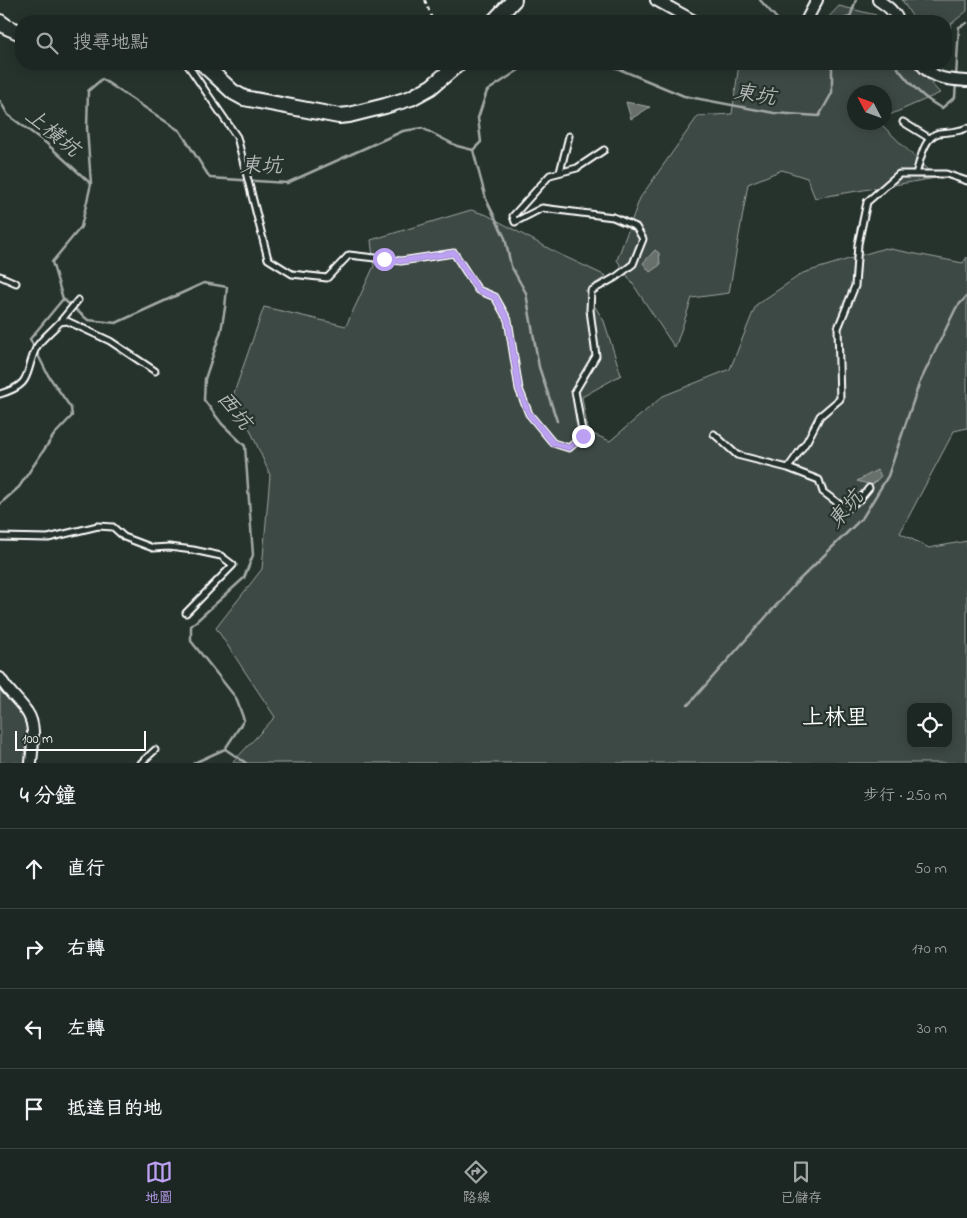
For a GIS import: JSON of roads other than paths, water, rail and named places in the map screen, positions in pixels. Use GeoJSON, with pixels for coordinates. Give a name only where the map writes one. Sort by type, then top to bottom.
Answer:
{"type":"FeatureCollection","features":[{"type":"Feature","properties":{"kind":"street"},"geometry":{"type":"LineString","coordinates":[[500,15],[514,0]]}},
{"type":"Feature","properties":{"kind":"street"},"geometry":{"type":"LineString","coordinates":[[656,0],[683,15]]}},
{"type":"Feature","properties":{"kind":"street"},"geometry":{"type":"LineString","coordinates":[[809,15],[816,0]]}},
{"type":"Feature","properties":{"kind":"street"},"geometry":{"type":"LineString","coordinates":[[878,0],[888,6],[895,15]]}},
{"type":"Feature","properties":{"kind":"street"},"geometry":{"type":"LineString","coordinates":[[0,22],[15,30]]}},
{"type":"Feature","properties":{"kind":"street"},"geometry":{"type":"LineString","coordinates":[[209,70],[233,92],[244,98],[340,116],[411,98],[431,87],[451,70]]}},
{"type":"Feature","properties":{"kind":"street"},"geometry":{"type":"LineString","coordinates":[[928,70],[935,76],[950,80],[964,80]]}},
{"type":"Feature","properties":{"kind":"street"},"geometry":{"type":"LineString","coordinates":[[0,678],[28,713],[33,732],[32,763]]}},
{"type":"Feature","properties":{"kind":"lane"},"geometry":{"type":"LineString","coordinates":[[191,70],[237,137],[268,258],[292,274],[327,278],[349,255],[401,261],[454,253],[478,290],[495,297],[508,320],[519,389],[529,414],[553,443],[569,448],[583,436],[575,391],[596,356],[590,310],[591,291],[616,277],[633,264],[643,239],[636,228],[613,217],[542,208],[515,222],[513,216],[550,175],[576,168],[604,150]]}},
{"type":"Feature","properties":{"kind":"lane"},"geometry":{"type":"LineString","coordinates":[[903,122],[929,138]]}},
{"type":"Feature","properties":{"kind":"lane"},"geometry":{"type":"LineString","coordinates":[[916,174],[929,138],[936,134],[959,132],[967,128]]}},
{"type":"Feature","properties":{"kind":"lane"},"geometry":{"type":"LineString","coordinates":[[560,172],[569,136]]}},
{"type":"Feature","properties":{"kind":"lane"},"geometry":{"type":"LineString","coordinates":[[788,468],[808,440],[820,416],[840,399],[838,328],[854,286],[858,244],[866,202],[898,174],[946,174],[967,181]]}},
{"type":"Feature","properties":{"kind":"lane"},"geometry":{"type":"LineString","coordinates":[[0,276],[16,283]]}},
{"type":"Feature","properties":{"kind":"lane"},"geometry":{"type":"LineString","coordinates":[[0,394],[14,390],[26,380],[37,346],[78,300]]}},
{"type":"Feature","properties":{"kind":"lane"},"geometry":{"type":"LineString","coordinates":[[60,322],[68,321],[110,341],[155,371]]}},
{"type":"Feature","properties":{"kind":"lane"},"geometry":{"type":"LineString","coordinates":[[714,434],[737,455],[788,468],[820,480],[823,492],[846,509],[860,499],[869,488]]}},
{"type":"Feature","properties":{"kind":"lane"},"geometry":{"type":"LineString","coordinates":[[0,537],[48,538],[98,526],[113,527],[124,537],[153,548],[169,547],[193,550],[220,556],[233,565],[186,613]]}},
{"type":"Feature","properties":{"kind":"lane"},"geometry":{"type":"LineString","coordinates":[[141,763],[155,750]]}},
{"type":"Feature","properties":{"kind":"waterway"},"geometry":{"type":"LineString","coordinates":[[760,0],[774,15]]}},
{"type":"Feature","properties":{"kind":"waterway"},"geometry":{"type":"LineString","coordinates":[[851,15],[856,0]]}},
{"type":"Feature","properties":{"kind":"waterway","name":"東坑"},"geometry":{"type":"LineString","coordinates":[[956,77],[959,27],[967,23]]}},
{"type":"Feature","properties":{"kind":"waterway","name":"西坑"},"geometry":{"type":"LineString","coordinates":[[194,763],[225,749],[244,720],[236,698],[191,641],[191,626],[244,578],[253,555],[245,446],[222,424],[204,400],[205,379],[221,331],[227,287],[204,283],[116,323],[88,320],[63,299],[52,262],[81,227],[91,184],[87,128],[88,91],[102,79],[180,131],[210,178],[287,183],[403,131],[422,128],[457,146],[473,150],[481,142],[478,118],[487,91],[519,70]]}},
{"type":"Feature","properties":{"kind":"waterway","name":"東坑"},"geometry":{"type":"LineString","coordinates":[[621,70],[684,96],[774,113],[819,116],[832,93],[832,70]]}},
{"type":"Feature","properties":{"kind":"waterway","name":"東坑"},"geometry":{"type":"LineString","coordinates":[[900,70],[928,100],[942,108],[955,97],[956,82]]}},
{"type":"Feature","properties":{"kind":"waterway","name":"上橫坑"},"geometry":{"type":"LineString","coordinates":[[0,101],[8,115],[46,143],[90,183]]}},
{"type":"Feature","properties":{"kind":"waterway"},"geometry":{"type":"LineString","coordinates":[[473,150],[486,199],[505,238],[511,266],[526,293],[539,367],[557,421]]}},
{"type":"Feature","properties":{"kind":"waterway","name":"東坑"},"geometry":{"type":"LineString","coordinates":[[688,705],[796,583],[863,517],[888,476],[919,384],[956,308],[967,296]]}},
{"type":"Feature","properties":{"kind":"waterway"},"geometry":{"type":"LineString","coordinates":[[0,504],[19,487],[54,435],[72,416],[71,408],[48,375],[30,339],[63,299]]}},
{"type":"Feature","properties":{"kind":"waterway"},"geometry":{"type":"LineString","coordinates":[[225,749],[246,763]]}},
{"type":"Feature","properties":{"kind":"district","name":"上林里"},"geometry":{"type":"Point","coordinates":[835,716]}}]}
